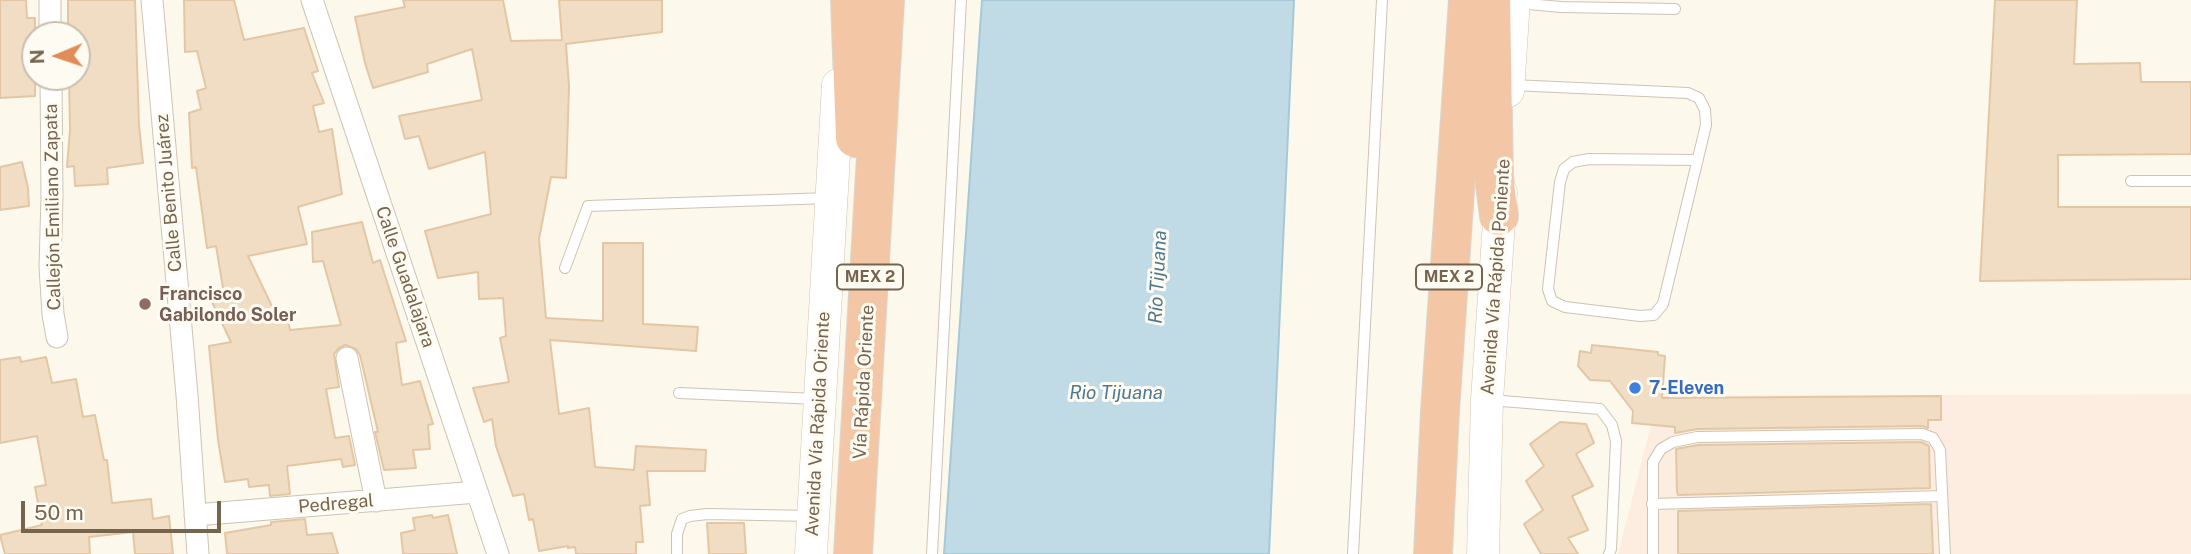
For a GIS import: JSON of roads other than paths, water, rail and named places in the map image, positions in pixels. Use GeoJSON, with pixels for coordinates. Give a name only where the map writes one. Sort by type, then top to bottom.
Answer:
{"type":"FeatureCollection","features":[{"type":"Feature","properties":{"kind":"highway"},"geometry":{"type":"LineString","coordinates":[[850,0],[864,371]]}},
{"type":"Feature","properties":{"kind":"highway","name":"Vía Rápida Oriente"},"geometry":{"type":"LineString","coordinates":[[853,554],[885,0]]}},
{"type":"Feature","properties":{"kind":"highway","name":"MEX 2"},"geometry":{"type":"LineString","coordinates":[[1433,554],[1468,0]]}},
{"type":"Feature","properties":{"kind":"highway"},"geometry":{"type":"LineString","coordinates":[[1499,216],[1494,177],[1506,1]]}},
{"type":"Feature","properties":{"kind":"main road","name":"Avenida Vía Rápida Oriente"},"geometry":{"type":"LineString","coordinates":[[811,554],[844,0]]}},
{"type":"Feature","properties":{"kind":"main road","name":"Avenida Vía Rápida Poniente"},"geometry":{"type":"LineString","coordinates":[[1483,554],[1487,400],[1509,85],[1506,1]]}},
{"type":"Feature","properties":{"kind":"street"},"geometry":{"type":"LineString","coordinates":[[50,0],[50,21]]}},
{"type":"Feature","properties":{"kind":"street","name":"Calle Benito Juárez"},"geometry":{"type":"LineString","coordinates":[[152,0],[187,395],[198,554]]}},
{"type":"Feature","properties":{"kind":"street","name":"Calle Guadalajara"},"geometry":{"type":"LineString","coordinates":[[312,0],[498,554]]}},
{"type":"Feature","properties":{"kind":"street","name":"Callejón Emiliano Zapata"},"geometry":{"type":"LineString","coordinates":[[51,91],[50,267],[57,337]]}},
{"type":"Feature","properties":{"kind":"street"},"geometry":{"type":"LineString","coordinates":[[347,358],[376,501]]}},
{"type":"Feature","properties":{"kind":"street","name":"Pedregal"},"geometry":{"type":"LineString","coordinates":[[195,515],[477,492]]}},
{"type":"Feature","properties":{"kind":"lane"},"geometry":{"type":"LineString","coordinates":[[932,554],[961,0]]}},
{"type":"Feature","properties":{"kind":"lane"},"geometry":{"type":"LineString","coordinates":[[1353,554],[1382,0]]}},
{"type":"Feature","properties":{"kind":"lane"},"geometry":{"type":"LineString","coordinates":[[1506,1],[1561,7],[1675,9]]}},
{"type":"Feature","properties":{"kind":"lane"},"geometry":{"type":"LineString","coordinates":[[1509,85],[1688,93],[1699,98],[1704,110],[1706,125],[1698,160],[1663,304],[1654,314],[1640,316],[1565,307],[1552,301],[1548,289],[1560,182],[1564,169],[1573,162],[1589,159],[1698,160]]}},
{"type":"Feature","properties":{"kind":"lane"},"geometry":{"type":"LineString","coordinates":[[2131,181],[2191,181]]}},
{"type":"Feature","properties":{"kind":"lane"},"geometry":{"type":"LineString","coordinates":[[565,268],[588,206],[831,198]]}},
{"type":"Feature","properties":{"kind":"lane"},"geometry":{"type":"LineString","coordinates":[[679,393],[820,399]]}},
{"type":"Feature","properties":{"kind":"lane"},"geometry":{"type":"LineString","coordinates":[[1487,400],[1600,409],[1612,425],[1616,441],[1609,554]]}},
{"type":"Feature","properties":{"kind":"lane"},"geometry":{"type":"LineString","coordinates":[[1653,554],[1653,463],[1661,449],[1673,442],[1697,438],[1922,434],[1933,438],[1940,450],[1945,554]]}},
{"type":"Feature","properties":{"kind":"lane"},"geometry":{"type":"LineString","coordinates":[[1652,504],[1942,496]]}},
{"type":"Feature","properties":{"kind":"lane"},"geometry":{"type":"LineString","coordinates":[[677,554],[677,534],[682,519],[690,516],[813,516]]}},
{"type":"Feature","properties":{"kind":"water","name":"Rio Tijuana"},"geometry":{"type":"Polygon","coordinates":[[[982,0],[1294,0],[1269,554],[944,554],[982,0]]]}},
{"type":"Feature","properties":{"kind":"place","name":"Francisco Gabilondo Soler"},"geometry":{"type":"Point","coordinates":[145,304]}},
{"type":"Feature","properties":{"kind":"place","name":"7-Eleven"},"geometry":{"type":"Point","coordinates":[1635,388]}},
{"type":"Feature","properties":{"kind":"water label","name":"Río Tijuana"},"geometry":{"type":"Point","coordinates":[1158,277]}}]}
